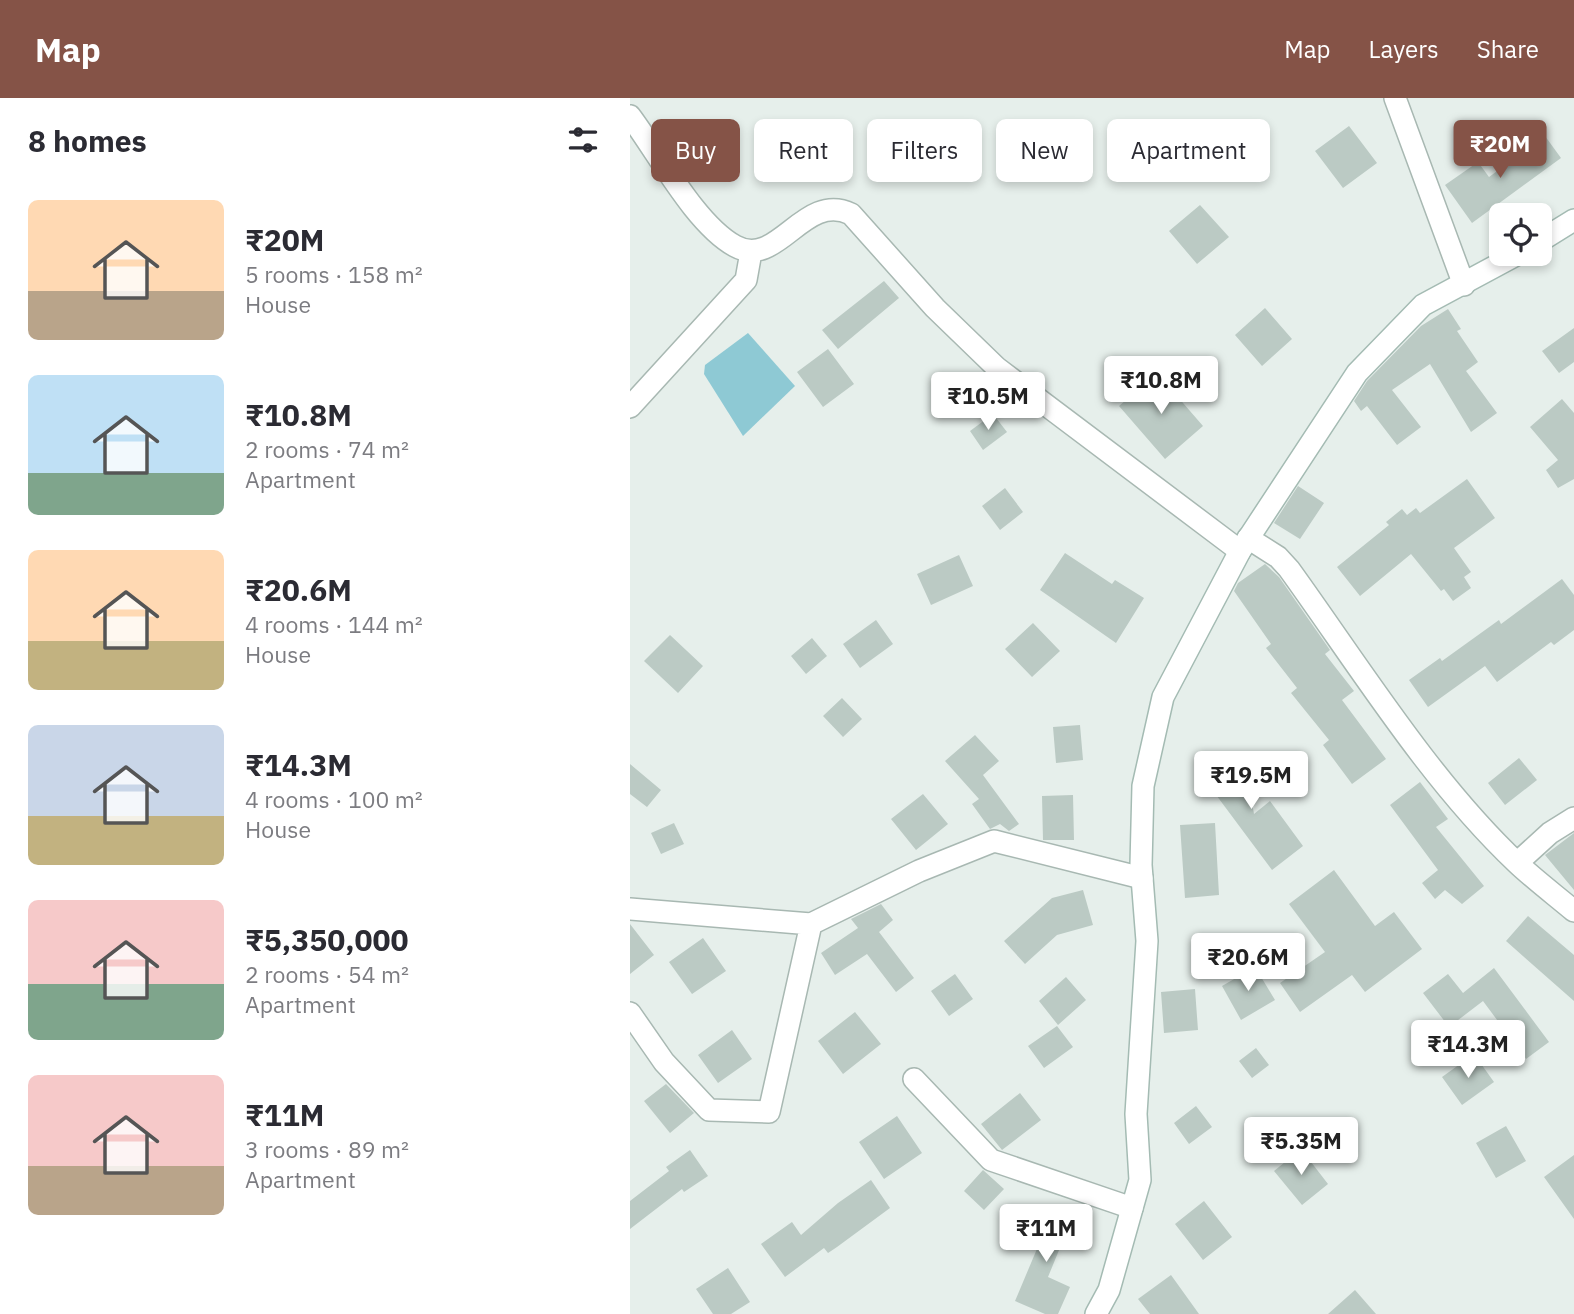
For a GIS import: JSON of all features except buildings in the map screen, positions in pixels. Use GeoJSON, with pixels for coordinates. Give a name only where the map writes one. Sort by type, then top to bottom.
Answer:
{"type":"FeatureCollection","features":[{"type":"Feature","properties":{"kind":"street"},"geometry":{"type":"LineString","coordinates":[[1395,98],[1464,285]]}},
{"type":"Feature","properties":{"kind":"street"},"geometry":{"type":"LineString","coordinates":[[630,116],[708,225],[734,246],[751,252],[772,245],[824,209],[840,209],[851,214],[935,308],[997,368],[1244,545],[1278,557],[1434,769],[1517,863],[1574,911]]}},
{"type":"Feature","properties":{"kind":"street"},"geometry":{"type":"LineString","coordinates":[[1552,234],[1574,220]]}},
{"type":"Feature","properties":{"kind":"street"},"geometry":{"type":"LineString","coordinates":[[630,407],[746,280],[751,252]]}},
{"type":"Feature","properties":{"kind":"street"},"geometry":{"type":"LineString","coordinates":[[1096,1314],[1109,1290],[1139,1181],[1136,1114],[1147,941],[1142,878],[1143,786],[1163,697],[1244,545],[1357,373],[1423,305],[1497,266]]}},
{"type":"Feature","properties":{"kind":"street"},"geometry":{"type":"LineString","coordinates":[[1517,863],[1550,833],[1574,818]]}},
{"type":"Feature","properties":{"kind":"street"},"geometry":{"type":"LineString","coordinates":[[630,909],[811,924],[919,871],[994,841],[1142,878]]}},
{"type":"Feature","properties":{"kind":"street"},"geometry":{"type":"LineString","coordinates":[[630,1013],[664,1062],[709,1110],[769,1112],[811,924]]}},
{"type":"Feature","properties":{"kind":"street"},"geometry":{"type":"LineString","coordinates":[[914,1079],[991,1160],[1132,1208]]}},
{"type":"Feature","properties":{"kind":"water"},"geometry":{"type":"Polygon","coordinates":[[[748,333],[795,386],[743,436],[704,374],[705,365],[748,333]]]}}]}
